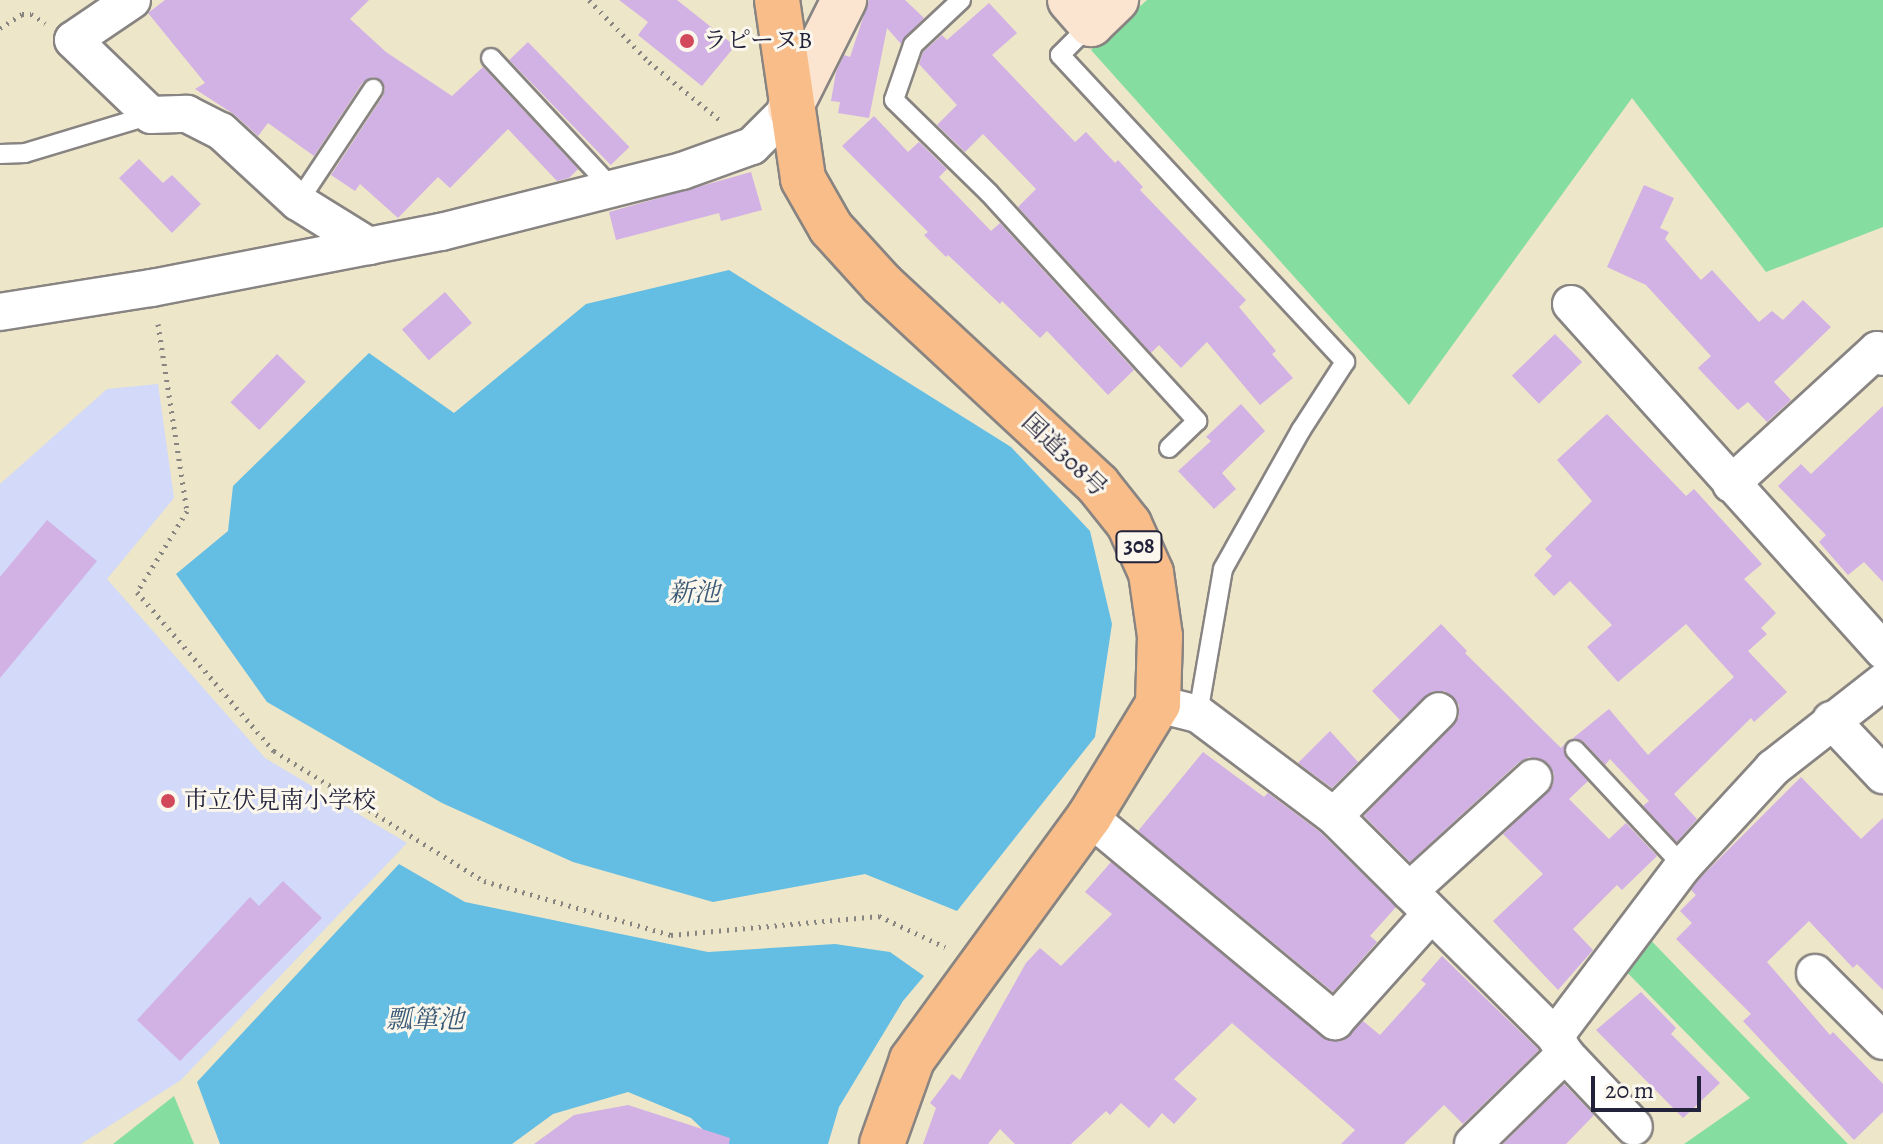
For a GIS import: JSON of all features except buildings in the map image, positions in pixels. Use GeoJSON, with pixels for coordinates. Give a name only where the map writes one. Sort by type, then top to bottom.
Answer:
{"type":"FeatureCollection","features":[{"type":"Feature","properties":{"kind":"highway","name":"国道308号"},"geometry":{"type":"LineString","coordinates":[[777,0],[790,108],[803,179],[831,228],[882,284],[1098,485],[1129,524],[1151,573],[1160,636],[1178,709],[1089,817],[912,1060],[882,1144]]}},
{"type":"Feature","properties":{"kind":"street"},"geometry":{"type":"LineString","coordinates":[[132,0],[73,40],[151,115],[187,114],[221,131],[298,202],[369,246]]}},
{"type":"Feature","properties":{"kind":"street"},"geometry":{"type":"LineString","coordinates":[[0,312],[152,288],[441,232],[682,171],[752,146],[790,108],[844,0]]}},
{"type":"Feature","properties":{"kind":"street"},"geometry":{"type":"LineString","coordinates":[[1571,304],[1883,651]]}},
{"type":"Feature","properties":{"kind":"street"},"geometry":{"type":"LineString","coordinates":[[1731,484],[1877,350],[1883,357]]}},
{"type":"Feature","properties":{"kind":"street"},"geometry":{"type":"LineString","coordinates":[[1473,1144],[1560,1045],[1683,866],[1773,768],[1883,682]]}},
{"type":"Feature","properties":{"kind":"street"},"geometry":{"type":"LineString","coordinates":[[1178,709],[1334,816],[1560,1045],[1634,1127]]}},
{"type":"Feature","properties":{"kind":"street"},"geometry":{"type":"LineString","coordinates":[[1334,816],[1439,711]]}},
{"type":"Feature","properties":{"kind":"street"},"geometry":{"type":"LineString","coordinates":[[1831,720],[1883,775]]}},
{"type":"Feature","properties":{"kind":"street"},"geometry":{"type":"LineString","coordinates":[[1089,817],[1335,1021],[1420,903],[1533,778]]}},
{"type":"Feature","properties":{"kind":"street"},"geometry":{"type":"LineString","coordinates":[[1815,973],[1883,1041]]}},
{"type":"Feature","properties":{"kind":"lane"},"geometry":{"type":"LineString","coordinates":[[961,0],[913,45],[894,100],[989,193],[1197,421],[1169,448]]}},
{"type":"Feature","properties":{"kind":"lane"},"geometry":{"type":"LineString","coordinates":[[1092,8],[1060,55],[1345,362],[1301,430],[1223,569],[1178,709]]}},
{"type":"Feature","properties":{"kind":"lane"},"geometry":{"type":"LineString","coordinates":[[491,58],[612,188]]}},
{"type":"Feature","properties":{"kind":"lane"},"geometry":{"type":"LineString","coordinates":[[298,202],[373,89]]}},
{"type":"Feature","properties":{"kind":"lane"},"geometry":{"type":"LineString","coordinates":[[0,154],[25,153],[151,115]]}},
{"type":"Feature","properties":{"kind":"lane"},"geometry":{"type":"LineString","coordinates":[[1575,750],[1683,866]]}},
{"type":"Feature","properties":{"kind":"path"},"geometry":{"type":"LineString","coordinates":[[589,0],[649,62],[752,146]]}},
{"type":"Feature","properties":{"kind":"path"},"geometry":{"type":"LineString","coordinates":[[0,28],[22,14],[31,14],[73,40]]}},
{"type":"Feature","properties":{"kind":"path"},"geometry":{"type":"LineString","coordinates":[[152,288],[187,511],[137,592],[274,751],[484,881],[671,935],[879,916],[982,964]]}},
{"type":"Feature","properties":{"kind":"shaded area","name":"市立伏見南小学校"},"geometry":{"type":"Polygon","coordinates":[[[158,384],[174,498],[107,579],[265,758],[407,843],[181,1080],[81,1144],[0,1144],[0,484],[107,389],[158,384]]]}},
{"type":"Feature","properties":{"kind":"green space"},"geometry":{"type":"Polygon","coordinates":[[[1147,0],[1883,0],[1883,227],[1766,272],[1632,98],[1409,405],[1091,50],[1147,0]]]}},
{"type":"Feature","properties":{"kind":"green space"},"geometry":{"type":"Polygon","coordinates":[[[1636,925],[1848,1144],[1684,1144],[1750,1098],[1613,958],[1636,925]]]}},
{"type":"Feature","properties":{"kind":"green space"},"geometry":{"type":"Polygon","coordinates":[[[174,1096],[194,1144],[113,1144],[174,1096]]]}},
{"type":"Feature","properties":{"kind":"water","name":"新池"},"geometry":{"type":"Polygon","coordinates":[[[729,270],[1011,447],[1090,531],[1112,624],[1095,737],[957,911],[865,874],[713,902],[573,862],[442,803],[267,702],[176,574],[228,531],[233,486],[369,353],[454,413],[586,304],[729,270]]]}},
{"type":"Feature","properties":{"kind":"water","name":"瓢箪池"},"geometry":{"type":"Polygon","coordinates":[[[399,864],[465,902],[708,952],[835,944],[890,952],[924,976],[903,1001],[839,1107],[828,1144],[718,1144],[691,1118],[628,1092],[553,1114],[512,1144],[220,1144],[197,1082],[399,864]]]}},
{"type":"Feature","properties":{"kind":"place","name":"ラピーヌB"},"geometry":{"type":"Point","coordinates":[687,41]}},
{"type":"Feature","properties":{"kind":"place","name":"市立伏見南小学校"},"geometry":{"type":"Point","coordinates":[168,801]}}]}
